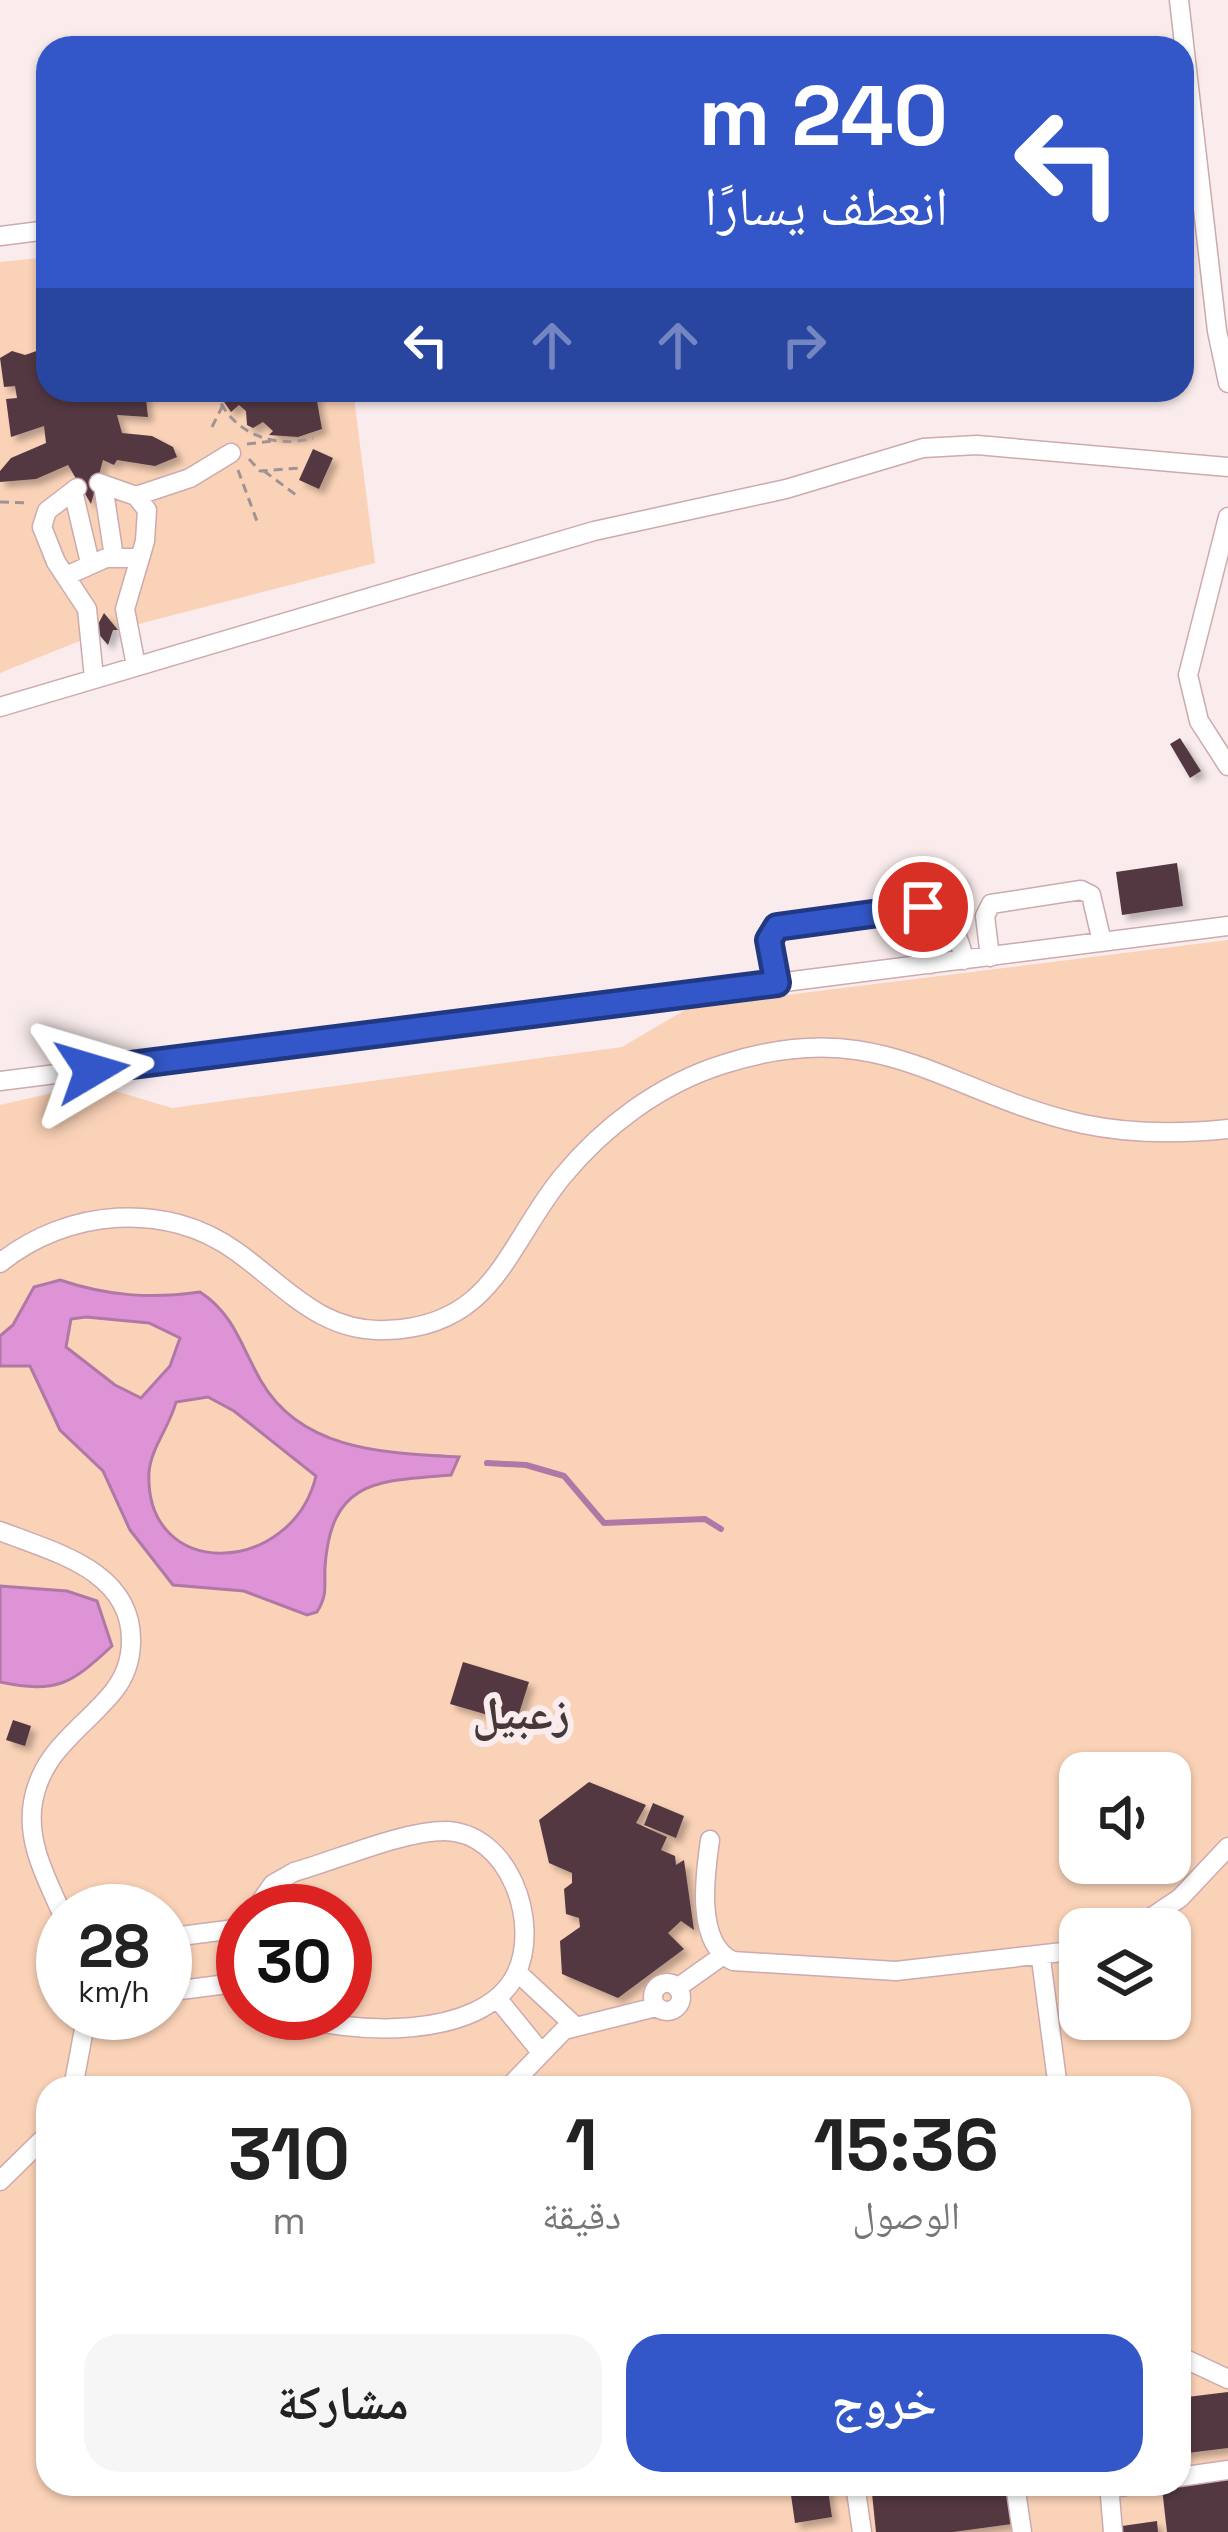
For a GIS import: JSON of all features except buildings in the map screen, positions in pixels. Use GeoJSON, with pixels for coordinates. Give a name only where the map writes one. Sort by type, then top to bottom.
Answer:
{"type":"FeatureCollection","features":[{"type":"Feature","properties":{"kind":"street"},"geometry":{"type":"LineString","coordinates":[[1179,0],[1184,36]]}},
{"type":"Feature","properties":{"kind":"street"},"geometry":{"type":"LineString","coordinates":[[1194,115],[1228,383]]}},
{"type":"Feature","properties":{"kind":"street"},"geometry":{"type":"LineString","coordinates":[[0,236],[36,232]]}},
{"type":"Feature","properties":{"kind":"street"},"geometry":{"type":"LineString","coordinates":[[114,557],[101,484],[136,496],[190,478],[234,445]]}},
{"type":"Feature","properties":{"kind":"street"},"geometry":{"type":"LineString","coordinates":[[0,707],[594,531],[786,489],[923,448],[976,445],[1228,467]]}},
{"type":"Feature","properties":{"kind":"street"},"geometry":{"type":"LineString","coordinates":[[90,563],[75,489],[42,522],[87,609],[94,678]]}},
{"type":"Feature","properties":{"kind":"street"},"geometry":{"type":"LineString","coordinates":[[136,496],[148,517],[125,609],[136,666]]}},
{"type":"Feature","properties":{"kind":"street"},"geometry":{"type":"LineString","coordinates":[[1228,517],[1188,675],[1198,721],[1228,766]]}},
{"type":"Feature","properties":{"kind":"street"},"geometry":{"type":"LineString","coordinates":[[66,576],[114,557],[140,558]]}},
{"type":"Feature","properties":{"kind":"street"},"geometry":{"type":"LineString","coordinates":[[990,957],[985,916],[991,904],[1081,890],[1092,898],[1102,942]]}},
{"type":"Feature","properties":{"kind":"street"},"geometry":{"type":"LineString","coordinates":[[777,983],[769,940],[777,927],[923,907],[959,933],[964,960]]}},
{"type":"Feature","properties":{"kind":"street"},"geometry":{"type":"LineString","coordinates":[[931,964],[929,935],[943,921]]}},
{"type":"Feature","properties":{"kind":"street"},"geometry":{"type":"LineString","coordinates":[[0,1081],[1228,926]]}},
{"type":"Feature","properties":{"kind":"street"},"geometry":{"type":"LineString","coordinates":[[0,1263],[42,1236],[84,1221],[162,1221],[233,1249],[294,1300],[335,1322],[382,1331],[428,1324],[469,1303],[501,1274],[564,1174],[620,1120],[689,1077],[746,1057],[790,1050],[861,1050],[911,1060],[1081,1124],[1142,1132],[1228,1129]]}},
{"type":"Feature","properties":{"kind":"street"},"geometry":{"type":"LineString","coordinates":[[0,1531],[98,1574],[120,1599],[131,1631],[121,1680],[58,1746],[33,1799],[33,1839],[51,1884]]}},
{"type":"Feature","properties":{"kind":"street"},"geometry":{"type":"LineString","coordinates":[[275,1884],[294,1872],[428,1833],[459,1833],[487,1846],[507,1870],[522,1917],[518,1972],[497,1998],[451,2021],[403,2028],[372,2026]]}},
{"type":"Feature","properties":{"kind":"street"},"geometry":{"type":"LineString","coordinates":[[710,1840],[707,1910],[714,1945],[722,1956],[740,1962],[896,1971],[1059,1954]]}},
{"type":"Feature","properties":{"kind":"street"},"geometry":{"type":"LineString","coordinates":[[1165,1908],[1228,1847]]}},
{"type":"Feature","properties":{"kind":"street"},"geometry":{"type":"LineString","coordinates":[[518,2076],[540,2051],[574,2025],[656,2007],[654,1990],[665,1983],[677,1988],[722,1956]]}},
{"type":"Feature","properties":{"kind":"street"},"geometry":{"type":"LineString","coordinates":[[1041,1958],[1056,2076]]}},
{"type":"Feature","properties":{"kind":"street"},"geometry":{"type":"LineString","coordinates":[[518,1972],[574,2025]]}},
{"type":"Feature","properties":{"kind":"street"},"geometry":{"type":"LineString","coordinates":[[497,1998],[540,2051]]}},
{"type":"Feature","properties":{"kind":"street"},"geometry":{"type":"LineString","coordinates":[[75,2076],[82,2040]]}},
{"type":"Feature","properties":{"kind":"street"},"geometry":{"type":"LineString","coordinates":[[0,2181],[36,2146]]}},
{"type":"Feature","properties":{"kind":"street"},"geometry":{"type":"LineString","coordinates":[[1191,2362],[1228,2379]]}},
{"type":"Feature","properties":{"kind":"street"},"geometry":{"type":"LineString","coordinates":[[1191,2475],[1228,2470]]}},
{"type":"Feature","properties":{"kind":"street"},"geometry":{"type":"LineString","coordinates":[[856,2496],[862,2532]]}},
{"type":"Feature","properties":{"kind":"street"},"geometry":{"type":"LineString","coordinates":[[1018,2496],[1022,2532]]}},
{"type":"Feature","properties":{"kind":"street"},"geometry":{"type":"LineString","coordinates":[[1110,2496],[1113,2532]]}},
{"type":"Feature","properties":{"kind":"path"},"geometry":{"type":"LineString","coordinates":[[220,402],[228,416],[248,431],[274,441]]}},
{"type":"Feature","properties":{"kind":"path"},"geometry":{"type":"LineString","coordinates":[[212,427],[222,407]]}},
{"type":"Feature","properties":{"kind":"path"},"geometry":{"type":"LineString","coordinates":[[228,416],[258,524]]}},
{"type":"Feature","properties":{"kind":"path"},"geometry":{"type":"LineString","coordinates":[[234,445],[313,439]]}},
{"type":"Feature","properties":{"kind":"path"},"geometry":{"type":"LineString","coordinates":[[234,445],[254,468],[300,467]]}},
{"type":"Feature","properties":{"kind":"path"},"geometry":{"type":"LineString","coordinates":[[263,470],[296,495]]}},
{"type":"Feature","properties":{"kind":"shaded area"},"geometry":{"type":"Polygon","coordinates":[[[36,258],[36,402],[355,402],[375,563],[92,636],[0,673],[0,262],[36,258]]]}},
{"type":"Feature","properties":{"kind":"shaded area"},"geometry":{"type":"Polygon","coordinates":[[[1228,940],[1228,2532],[0,2532],[0,1105],[92,1084],[172,1108],[622,1047],[690,1007],[1228,940]]]}},
{"type":"Feature","properties":{"kind":"shaded area"},"geometry":{"type":"Polygon","coordinates":[[[60,1280],[129,1295],[200,1292],[229,1321],[278,1404],[299,1422],[348,1444],[459,1457],[451,1475],[381,1483],[349,1500],[329,1538],[324,1595],[317,1612],[307,1615],[244,1591],[173,1585],[130,1530],[103,1471],[60,1430],[30,1366],[0,1366],[0,1336],[13,1325],[34,1287],[60,1280]],[[71,1319],[66,1347],[115,1385],[141,1398],[170,1366],[180,1338],[149,1323],[71,1319]],[[208,1397],[176,1402],[150,1463],[154,1508],[170,1534],[193,1548],[222,1553],[251,1548],[279,1533],[302,1509],[316,1476],[234,1411],[208,1397]]]}},
{"type":"Feature","properties":{"kind":"shaded area"},"geometry":{"type":"Polygon","coordinates":[[[0,1586],[67,1591],[97,1601],[112,1646],[62,1683],[36,1687],[0,1682],[0,1586]]]}},
{"type":"Feature","properties":{"kind":"waterway"},"geometry":{"type":"LineString","coordinates":[[487,1463],[526,1465],[564,1476],[604,1523],[705,1519],[721,1529]]}},
{"type":"Feature","properties":{"kind":"district","name":"زعبيل"},"geometry":{"type":"Point","coordinates":[521,1713]}},
{"type":"Feature","properties":{"kind":"route"},"geometry":{"type":"LineString","coordinates":[[92,1070],[777,983],[769,940],[777,927],[923,907]]}}]}
